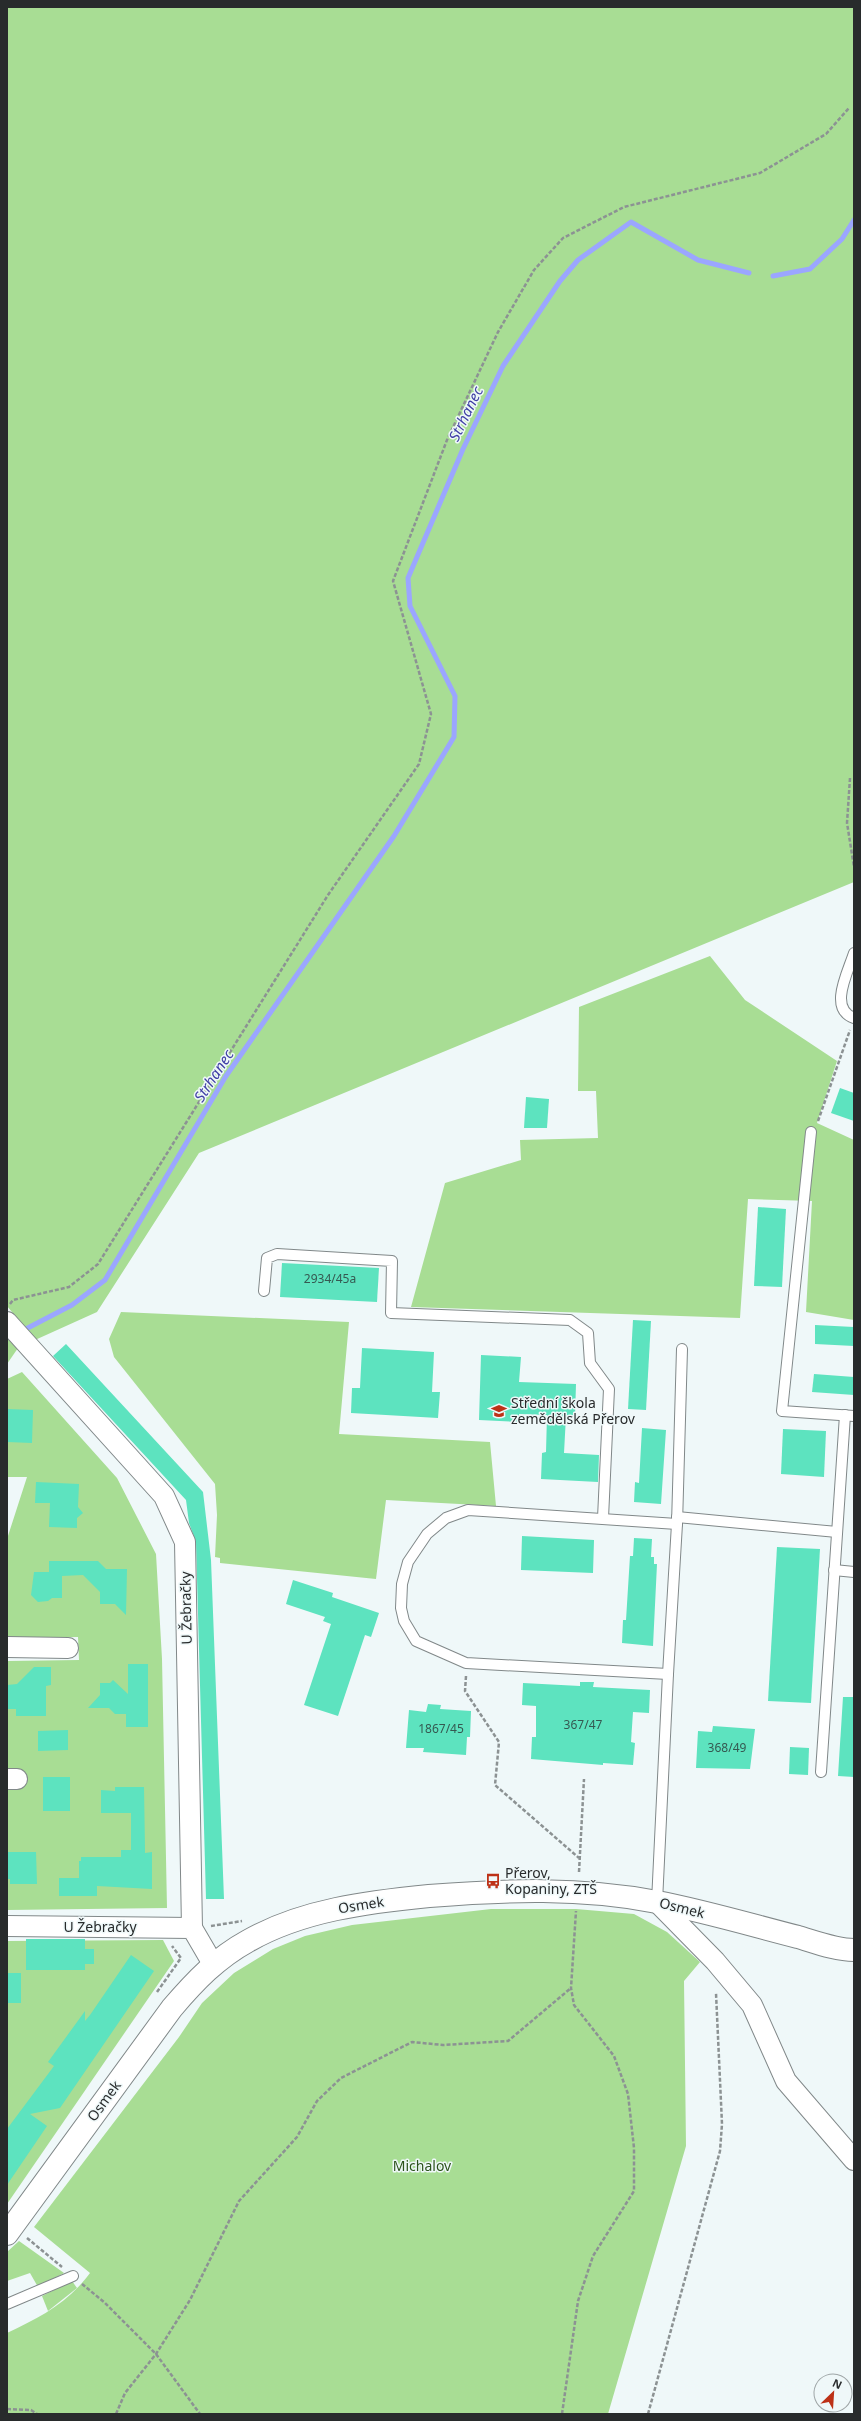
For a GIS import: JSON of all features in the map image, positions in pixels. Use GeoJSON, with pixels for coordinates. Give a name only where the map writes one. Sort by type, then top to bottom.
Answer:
{"type":"FeatureCollection","features":[{"type":"Feature","properties":{"kind":"street","name":"U Žebračky"},"geometry":{"type":"LineString","coordinates":[[7,1322],[164,1496],[185,1542],[192,1928],[213,1964]]}},
{"type":"Feature","properties":{"kind":"street"},"geometry":{"type":"LineString","coordinates":[[7,1648],[68,1648]]}},
{"type":"Feature","properties":{"kind":"street","name":"Osmek"},"geometry":{"type":"LineString","coordinates":[[10,2230],[172,2008],[213,1964],[249,1940],[278,1926],[309,1915],[351,1906],[461,1894],[517,1890],[577,1891],[657,1902],[852,1951]]}},
{"type":"Feature","properties":{"kind":"street"},"geometry":{"type":"LineString","coordinates":[[657,1902],[715,1960],[752,2005],[786,2081],[854,2160]]}},
{"type":"Feature","properties":{"kind":"street","name":"U Žebračky"},"geometry":{"type":"LineString","coordinates":[[7,1926],[192,1928]]}},
{"type":"Feature","properties":{"kind":"lane"},"geometry":{"type":"LineString","coordinates":[[854,954],[840,1001],[842,1010],[854,1018]]}},
{"type":"Feature","properties":{"kind":"lane"},"geometry":{"type":"LineString","coordinates":[[811,1132],[782,1411],[849,1415],[834,1570],[821,1772]]}},
{"type":"Feature","properties":{"kind":"lane"},"geometry":{"type":"LineString","coordinates":[[264,1291],[267,1258],[277,1254],[392,1260],[391,1313],[570,1320],[588,1333],[590,1363],[609,1389],[603,1518]]}},
{"type":"Feature","properties":{"kind":"lane"},"geometry":{"type":"LineString","coordinates":[[657,1902],[677,1520],[682,1349]]}},
{"type":"Feature","properties":{"kind":"lane"},"geometry":{"type":"LineString","coordinates":[[668,1674],[466,1663],[416,1640],[404,1621],[401,1608],[402,1584],[408,1562],[427,1534],[446,1518],[468,1510],[603,1518],[677,1520],[837,1532]]}},
{"type":"Feature","properties":{"kind":"lane"},"geometry":{"type":"LineString","coordinates":[[834,1570],[854,1572]]}},
{"type":"Feature","properties":{"kind":"lane"},"geometry":{"type":"LineString","coordinates":[[7,2304],[73,2276]]}},
{"type":"Feature","properties":{"kind":"path"},"geometry":{"type":"LineString","coordinates":[[7,1310],[13,1300],[69,1287],[98,1264],[328,895],[419,764],[431,714],[393,581],[447,440],[498,332],[534,270],[563,238],[624,207],[760,172],[826,134],[849,108]]}},
{"type":"Feature","properties":{"kind":"path"},"geometry":{"type":"LineString","coordinates":[[850,778],[847,823],[854,867]]}},
{"type":"Feature","properties":{"kind":"path"},"geometry":{"type":"LineString","coordinates":[[811,1132],[819,1120],[854,1018]]}},
{"type":"Feature","properties":{"kind":"path"},"geometry":{"type":"LineString","coordinates":[[466,1663],[465,1691],[499,1742],[495,1785],[580,1858]]}},
{"type":"Feature","properties":{"kind":"path"},"geometry":{"type":"LineString","coordinates":[[562,2414],[578,2301],[593,2256],[634,2191],[634,2148],[628,2094],[614,2056],[574,2005],[570,1988],[580,1858],[584,1779]]}},
{"type":"Feature","properties":{"kind":"path"},"geometry":{"type":"LineString","coordinates":[[648,2414],[720,2151],[722,2124],[715,1960]]}},
{"type":"Feature","properties":{"kind":"path"},"geometry":{"type":"LineString","coordinates":[[116,2414],[125,2393],[156,2354],[190,2300],[239,2201],[297,2137],[317,2101],[341,2078],[412,2042],[443,2045],[508,2041],[570,1988]]}},
{"type":"Feature","properties":{"kind":"path"},"geometry":{"type":"LineString","coordinates":[[10,2230],[73,2276],[104,2302],[156,2354],[200,2414]]}},
{"type":"Feature","properties":{"kind":"path"},"geometry":{"type":"LineString","coordinates":[[7,2409],[31,2410],[37,2414]]}},
{"type":"Feature","properties":{"kind":"green space"},"geometry":{"type":"Polygon","coordinates":[[[7,7],[854,7],[854,882],[199,1153],[97,1312],[35,1340],[7,1306],[7,7]]]}},
{"type":"Feature","properties":{"kind":"green space"},"geometry":{"type":"Polygon","coordinates":[[[710,956],[745,1000],[837,1061],[817,1123],[854,1140],[854,1320],[806,1312],[812,1201],[748,1199],[740,1318],[411,1307],[445,1183],[521,1160],[520,1140],[598,1138],[596,1091],[578,1091],[579,1007],[710,956]]]}},
{"type":"Feature","properties":{"kind":"green space"},"geometry":{"type":"Polygon","coordinates":[[[121,1312],[349,1322],[339,1434],[490,1442],[496,1506],[386,1500],[376,1579],[220,1563],[220,1558],[215,1557],[217,1515],[215,1484],[114,1357],[109,1339],[121,1312]]]}},
{"type":"Feature","properties":{"kind":"green space"},"geometry":{"type":"Polygon","coordinates":[[[7,1335],[18,1348],[7,1364],[7,1335]]]}},
{"type":"Feature","properties":{"kind":"green space"},"geometry":{"type":"Polygon","coordinates":[[[22,1372],[117,1478],[156,1554],[162,1659],[167,1908],[7,1910],[7,1661],[79,1660],[78,1637],[7,1638],[7,1539],[27,1477],[7,1477],[7,1379],[22,1372]]]}},
{"type":"Feature","properties":{"kind":"green space","name":"Michalov"},"geometry":{"type":"Polygon","coordinates":[[[491,1909],[576,1909],[634,1914],[667,1932],[700,1962],[684,1981],[686,2146],[608,2414],[7,2414],[7,2333],[52,2309],[72,2293],[90,2273],[34,2227],[179,2037],[202,2003],[234,1973],[273,1949],[305,1936],[352,1925],[491,1909]]]}},
{"type":"Feature","properties":{"kind":"green space"},"geometry":{"type":"Polygon","coordinates":[[[163,1940],[174,1961],[7,2204],[7,1941],[163,1940]]]}},
{"type":"Feature","properties":{"kind":"green space"},"geometry":{"type":"Polygon","coordinates":[[[19,2241],[64,2273],[38,2287],[30,2273],[7,2281],[7,2252],[19,2241]]]}},
{"type":"Feature","properties":{"kind":"green space"},"geometry":{"type":"Polygon","coordinates":[[[72,2281],[77,2288],[48,2311],[42,2296],[72,2281]]]}},
{"type":"Feature","properties":{"kind":"building"},"geometry":{"type":"Polygon","coordinates":[[[840,1088],[854,1093],[854,1121],[831,1113],[840,1088]]]}},
{"type":"Feature","properties":{"kind":"building"},"geometry":{"type":"Polygon","coordinates":[[[526,1097],[549,1099],[547,1128],[524,1128],[526,1097]]]}},
{"type":"Feature","properties":{"kind":"building"},"geometry":{"type":"Polygon","coordinates":[[[758,1207],[786,1209],[782,1287],[754,1286],[758,1207]]]}},
{"type":"Feature","properties":{"kind":"building"},"geometry":{"type":"Polygon","coordinates":[[[282,1263],[379,1268],[377,1302],[280,1297],[282,1263]]]}},
{"type":"Feature","properties":{"kind":"building"},"geometry":{"type":"Polygon","coordinates":[[[633,1320],[651,1321],[646,1410],[628,1409],[633,1320]]]}},
{"type":"Feature","properties":{"kind":"building"},"geometry":{"type":"Polygon","coordinates":[[[815,1325],[854,1327],[854,1346],[815,1344],[815,1325]]]}},
{"type":"Feature","properties":{"kind":"building"},"geometry":{"type":"Polygon","coordinates":[[[66,1344],[203,1492],[211,1560],[224,1899],[206,1899],[196,1542],[189,1523],[186,1500],[53,1356],[66,1344]]]}},
{"type":"Feature","properties":{"kind":"building"},"geometry":{"type":"Polygon","coordinates":[[[362,1348],[434,1352],[432,1392],[440,1392],[438,1418],[351,1413],[352,1388],[360,1388],[362,1348]]]}},
{"type":"Feature","properties":{"kind":"building"},"geometry":{"type":"Polygon","coordinates":[[[481,1355],[521,1357],[519,1382],[576,1384],[575,1417],[566,1416],[564,1453],[599,1455],[598,1482],[541,1479],[542,1453],[546,1452],[547,1415],[519,1414],[519,1422],[479,1420],[481,1355]]]}},
{"type":"Feature","properties":{"kind":"building"},"geometry":{"type":"Polygon","coordinates":[[[814,1374],[854,1377],[854,1395],[812,1392],[814,1374]]]}},
{"type":"Feature","properties":{"kind":"building"},"geometry":{"type":"Polygon","coordinates":[[[7,1409],[33,1410],[32,1443],[7,1442],[7,1409]]]}},
{"type":"Feature","properties":{"kind":"building"},"geometry":{"type":"Polygon","coordinates":[[[642,1428],[666,1430],[661,1504],[634,1502],[635,1482],[639,1483],[642,1428]]]}},
{"type":"Feature","properties":{"kind":"building"},"geometry":{"type":"Polygon","coordinates":[[[783,1429],[826,1431],[824,1477],[781,1474],[783,1429]]]}},
{"type":"Feature","properties":{"kind":"building"},"geometry":{"type":"Polygon","coordinates":[[[36,1482],[79,1484],[78,1507],[83,1513],[77,1518],[77,1528],[49,1527],[50,1503],[35,1503],[36,1482]]]}},
{"type":"Feature","properties":{"kind":"building"},"geometry":{"type":"Polygon","coordinates":[[[522,1536],[594,1540],[593,1573],[521,1570],[522,1536]]]}},
{"type":"Feature","properties":{"kind":"building"},"geometry":{"type":"Polygon","coordinates":[[[634,1538],[652,1539],[651,1557],[654,1557],[654,1564],[657,1564],[653,1646],[622,1643],[623,1620],[626,1620],[630,1556],[633,1556],[634,1538]]]}},
{"type":"Feature","properties":{"kind":"building"},"geometry":{"type":"Polygon","coordinates":[[[777,1547],[820,1549],[811,1703],[768,1701],[777,1547]]]}},
{"type":"Feature","properties":{"kind":"building"},"geometry":{"type":"Polygon","coordinates":[[[49,1561],[98,1561],[106,1569],[127,1569],[126,1615],[115,1604],[100,1604],[100,1592],[83,1575],[62,1576],[62,1598],[52,1598],[48,1601],[38,1602],[31,1595],[34,1572],[49,1572],[49,1561]]]}},
{"type":"Feature","properties":{"kind":"building"},"geometry":{"type":"Polygon","coordinates":[[[293,1580],[333,1593],[332,1597],[379,1613],[371,1637],[365,1635],[338,1716],[304,1705],[331,1624],[323,1621],[325,1617],[286,1604],[293,1580]]]}},
{"type":"Feature","properties":{"kind":"building"},"geometry":{"type":"Polygon","coordinates":[[[128,1664],[148,1664],[148,1727],[126,1727],[126,1714],[115,1714],[109,1708],[88,1708],[100,1695],[100,1683],[110,1683],[113,1680],[128,1694],[128,1664]]]}},
{"type":"Feature","properties":{"kind":"building"},"geometry":{"type":"Polygon","coordinates":[[[34,1667],[51,1667],[51,1685],[46,1686],[46,1716],[16,1716],[16,1709],[7,1709],[7,1685],[17,1684],[34,1667]]]}},
{"type":"Feature","properties":{"kind":"building"},"geometry":{"type":"Polygon","coordinates":[[[580,1682],[594,1682],[593,1687],[650,1690],[649,1713],[633,1712],[631,1742],[635,1743],[633,1765],[603,1763],[603,1765],[531,1759],[532,1737],[536,1737],[536,1706],[522,1705],[523,1683],[580,1686],[580,1682]]]}},
{"type":"Feature","properties":{"kind":"building"},"geometry":{"type":"Polygon","coordinates":[[[843,1697],[854,1697],[854,1777],[838,1776],[843,1697]]]}},
{"type":"Feature","properties":{"kind":"building"},"geometry":{"type":"Polygon","coordinates":[[[428,1704],[441,1705],[440,1709],[471,1711],[470,1737],[467,1737],[466,1755],[423,1752],[424,1748],[406,1748],[409,1710],[426,1712],[428,1704]]]}},
{"type":"Feature","properties":{"kind":"building"},"geometry":{"type":"Polygon","coordinates":[[[713,1726],[755,1729],[750,1769],[696,1768],[698,1731],[712,1732],[713,1726]]]}},
{"type":"Feature","properties":{"kind":"building"},"geometry":{"type":"Polygon","coordinates":[[[68,1730],[68,1750],[38,1751],[38,1731],[68,1730]]]}},
{"type":"Feature","properties":{"kind":"building"},"geometry":{"type":"Polygon","coordinates":[[[790,1747],[809,1748],[808,1775],[789,1774],[790,1747]]]}},
{"type":"Feature","properties":{"kind":"building"},"geometry":{"type":"Polygon","coordinates":[[[43,1777],[70,1777],[70,1811],[43,1811],[43,1777]]]}},
{"type":"Feature","properties":{"kind":"building"},"geometry":{"type":"Polygon","coordinates":[[[115,1787],[144,1787],[145,1853],[152,1852],[152,1889],[97,1886],[97,1896],[59,1896],[59,1878],[79,1878],[79,1861],[81,1861],[81,1857],[121,1857],[121,1850],[131,1850],[131,1813],[101,1813],[101,1790],[115,1791],[115,1787]]]}},
{"type":"Feature","properties":{"kind":"building"},"geometry":{"type":"Polygon","coordinates":[[[8,1852],[36,1852],[37,1884],[10,1884],[10,1879],[7,1879],[8,1852]]]}},
{"type":"Feature","properties":{"kind":"building"},"geometry":{"type":"Polygon","coordinates":[[[26,1939],[85,1939],[85,1949],[94,1949],[94,1964],[85,1964],[85,1970],[26,1970],[26,1939]]]}},
{"type":"Feature","properties":{"kind":"building"},"geometry":{"type":"Polygon","coordinates":[[[131,1955],[154,1971],[60,2108],[30,2114],[47,2126],[7,2185],[7,2129],[54,2066],[48,2062],[85,2011],[85,2021],[90,2015],[131,1955]]]}},
{"type":"Feature","properties":{"kind":"building"},"geometry":{"type":"Polygon","coordinates":[[[7,1973],[21,1973],[21,2003],[7,2003],[7,1973]]]}},
{"type":"Feature","properties":{"kind":"waterway","name":"Strhanec"},"geometry":{"type":"LineString","coordinates":[[773,276],[810,269],[842,239],[854,220]]}},
{"type":"Feature","properties":{"kind":"waterway","name":"Strhanec"},"geometry":{"type":"LineString","coordinates":[[20,1332],[72,1305],[105,1280],[226,1076],[394,836],[454,737],[455,696],[410,606],[408,578],[463,449],[503,366],[560,281],[578,260],[631,222],[698,260],[749,273]]}},
{"type":"Feature","properties":{"kind":"place","name":"Střední škola zemědělská Přerov"},"geometry":{"type":"Point","coordinates":[499,1411]}},
{"type":"Feature","properties":{"kind":"place","name":"Přerov, Kopaniny, ZTŠ"},"geometry":{"type":"Point","coordinates":[493,1881]}}]}
